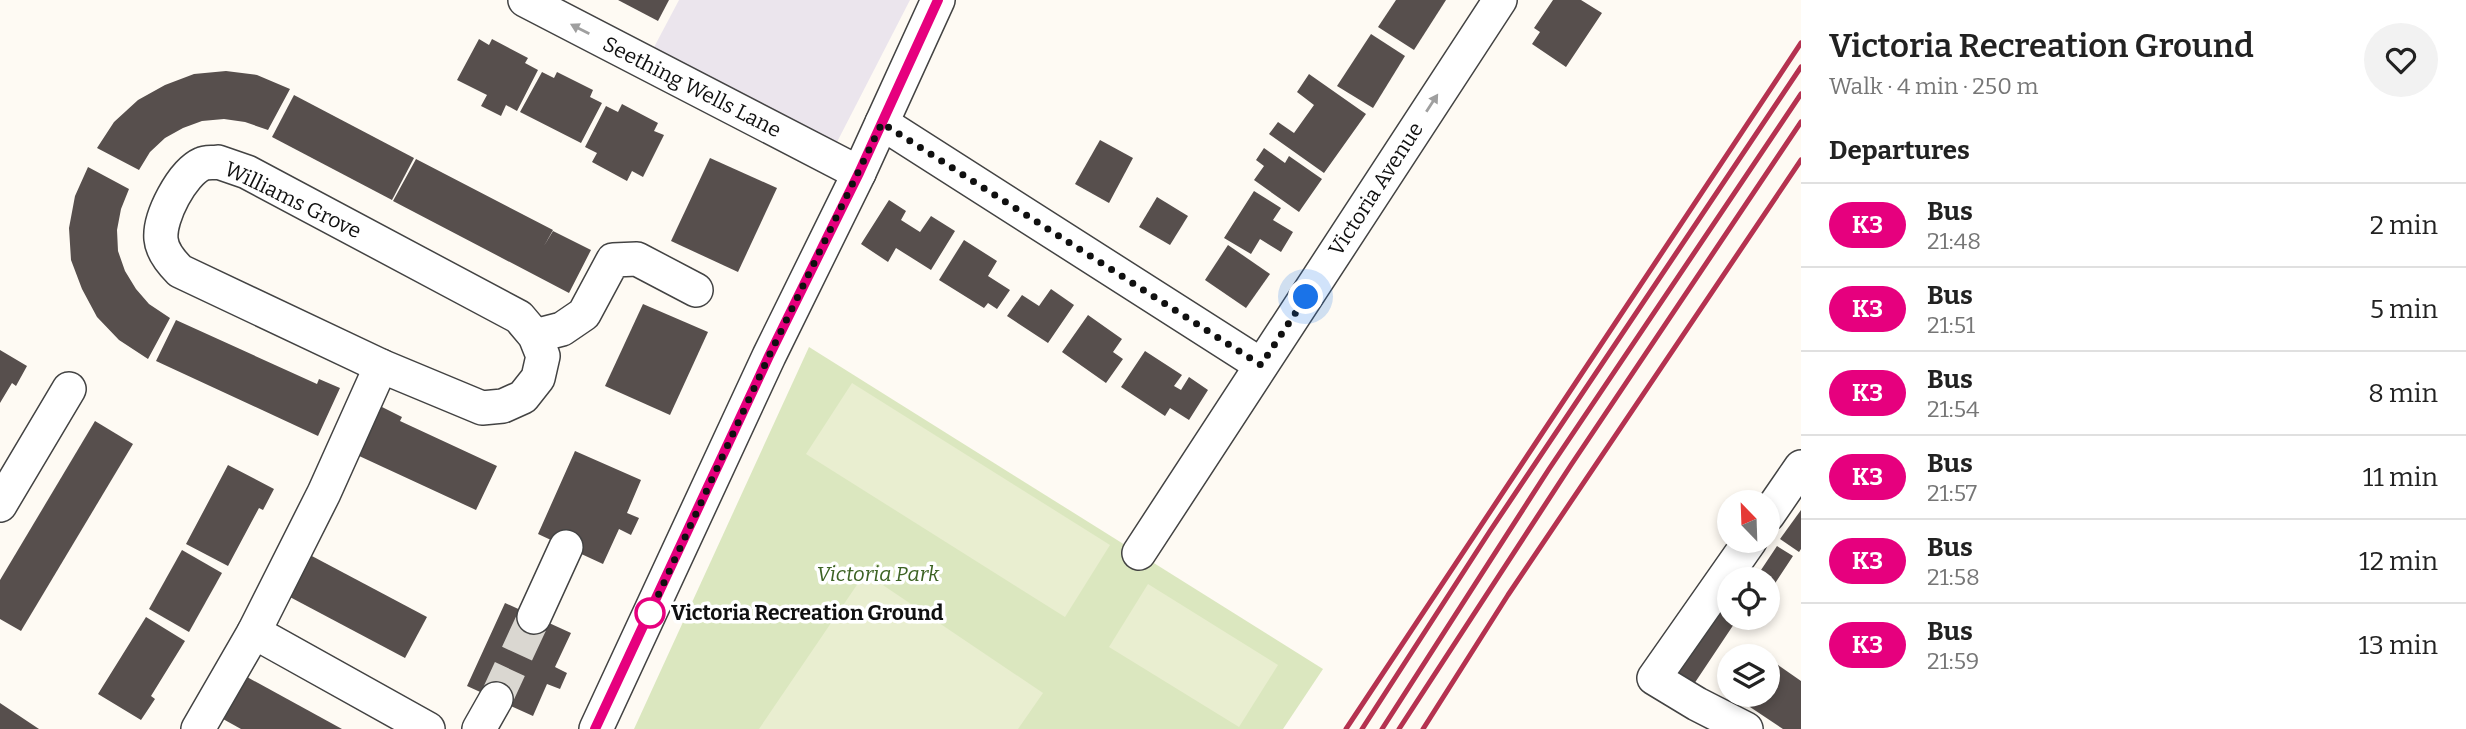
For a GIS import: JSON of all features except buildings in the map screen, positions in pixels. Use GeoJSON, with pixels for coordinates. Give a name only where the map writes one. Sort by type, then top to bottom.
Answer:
{"type":"FeatureCollection","features":[{"type":"Feature","properties":{"kind":"street","name":"Seething Wells Lane"},"geometry":{"type":"LineString","coordinates":[[525,0],[859,173]]}},
{"type":"Feature","properties":{"kind":"street"},"geometry":{"type":"LineString","coordinates":[[596,729],[938,0]]}},
{"type":"Feature","properties":{"kind":"street","name":"Victoria Avenue"},"geometry":{"type":"LineString","coordinates":[[1139,554],[1500,0]]}},
{"type":"Feature","properties":{"kind":"street"},"geometry":{"type":"LineString","coordinates":[[882,123],[1261,365]]}},
{"type":"Feature","properties":{"kind":"street","name":"Williams Grove"},"geometry":{"type":"LineString","coordinates":[[218,162],[232,165],[519,317],[536,336],[543,356],[538,378],[523,397],[503,406],[482,408],[381,366],[180,271],[172,263],[161,241],[170,201],[183,181],[201,164],[218,162]]}},
{"type":"Feature","properties":{"kind":"street"},"geometry":{"type":"LineString","coordinates":[[536,336],[562,330],[584,314],[614,260],[637,259],[696,290]]}},
{"type":"Feature","properties":{"kind":"street"},"geometry":{"type":"LineString","coordinates":[[198,729],[254,632],[324,493],[381,366]]}},
{"type":"Feature","properties":{"kind":"street"},"geometry":{"type":"LineString","coordinates":[[0,505],[69,389]]}},
{"type":"Feature","properties":{"kind":"street"},"geometry":{"type":"LineString","coordinates":[[1780,498],[1801,467]]}},
{"type":"Feature","properties":{"kind":"street"},"geometry":{"type":"LineString","coordinates":[[534,617],[566,547]]}},
{"type":"Feature","properties":{"kind":"street"},"geometry":{"type":"LineString","coordinates":[[1742,553],[1654,678],[1746,729]]}},
{"type":"Feature","properties":{"kind":"street"},"geometry":{"type":"LineString","coordinates":[[254,632],[428,729]]}},
{"type":"Feature","properties":{"kind":"street"},"geometry":{"type":"LineString","coordinates":[[479,729],[496,699]]}},
{"type":"Feature","properties":{"kind":"shaded area"},"geometry":{"type":"Polygon","coordinates":[[[679,0],[910,0],[836,144],[652,51],[679,0]]]}},
{"type":"Feature","properties":{"kind":"green space","name":"Victoria Park"},"geometry":{"type":"Polygon","coordinates":[[[809,347],[1323,669],[1283,729],[634,729],[809,347]]]}},
{"type":"Feature","properties":{"kind":"green space"},"geometry":{"type":"Polygon","coordinates":[[[852,383],[1110,545],[1065,617],[806,454],[852,383]]]}},
{"type":"Feature","properties":{"kind":"green space"},"geometry":{"type":"Polygon","coordinates":[[[865,573],[1043,693],[1018,729],[759,729],[865,573]]]}},
{"type":"Feature","properties":{"kind":"green space"},"geometry":{"type":"Polygon","coordinates":[[[1148,584],[1278,665],[1239,727],[1109,647],[1148,584]]]}},
{"type":"Feature","properties":{"kind":"tunnel"},"geometry":{"type":"LineString","coordinates":[[496,699],[534,617]]}},
{"type":"Feature","properties":{"kind":"railway"},"geometry":{"type":"LineString","coordinates":[[1346,729],[1801,43]]}},
{"type":"Feature","properties":{"kind":"railway"},"geometry":{"type":"LineString","coordinates":[[1362,729],[1490,531],[1801,67]]}},
{"type":"Feature","properties":{"kind":"railway"},"geometry":{"type":"LineString","coordinates":[[1382,729],[1549,469],[1801,94]]}},
{"type":"Feature","properties":{"kind":"railway"},"geometry":{"type":"LineString","coordinates":[[1399,729],[1571,465],[1801,122]]}},
{"type":"Feature","properties":{"kind":"railway"},"geometry":{"type":"LineString","coordinates":[[1423,729],[1508,595],[1801,160]]}},
{"type":"Feature","properties":{"kind":"bus line","name":"K3"},"geometry":{"type":"LineString","coordinates":[[595,729],[769,356],[859,173],[938,0]]}},
{"type":"Feature","properties":{"kind":"place","name":"Victoria Recreation Ground"},"geometry":{"type":"Point","coordinates":[650,613]}},
{"type":"Feature","properties":{"kind":"route"},"geometry":{"type":"LineString","coordinates":[[650,613],[649,615],[769,356],[882,123],[1261,365],[1306,297]]}}]}
